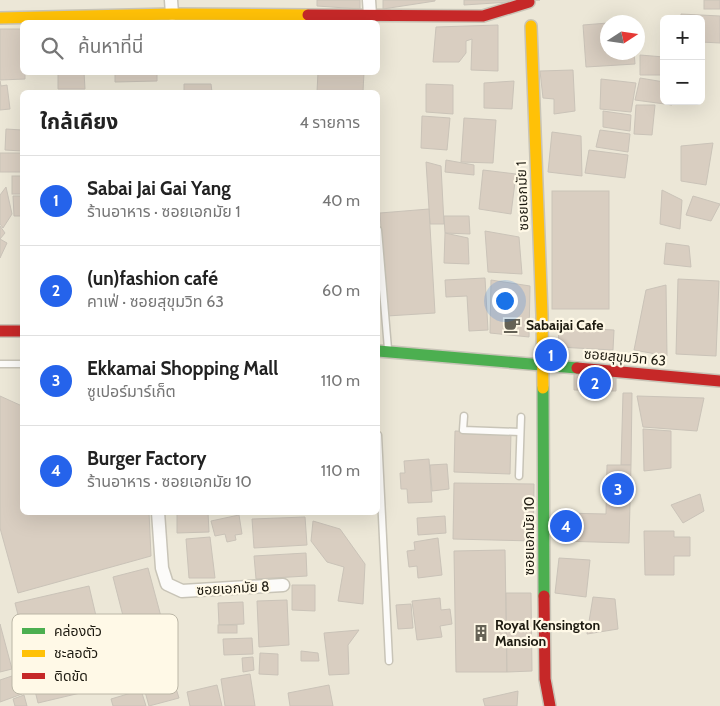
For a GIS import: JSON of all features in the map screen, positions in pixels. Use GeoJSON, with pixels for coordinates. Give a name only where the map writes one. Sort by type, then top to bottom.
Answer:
{"type":"FeatureCollection","features":[{"type":"Feature","properties":{"kind":"street"},"geometry":{"type":"LineString","coordinates":[[171,0],[172,14]]}},
{"type":"Feature","properties":{"kind":"street"},"geometry":{"type":"LineString","coordinates":[[369,0],[370,15]]}},
{"type":"Feature","properties":{"kind":"street"},"geometry":{"type":"LineString","coordinates":[[0,18],[172,14],[483,16],[529,2]]}},
{"type":"Feature","properties":{"kind":"street","name":"ซอยเอกมัย 1"},"geometry":{"type":"LineString","coordinates":[[531,26],[543,365]]}},
{"type":"Feature","properties":{"kind":"street"},"geometry":{"type":"LineString","coordinates":[[0,331],[20,332]]}},
{"type":"Feature","properties":{"kind":"street","name":"ซอยสุขุมวิท 63"},"geometry":{"type":"LineString","coordinates":[[383,351],[720,381]]}},
{"type":"Feature","properties":{"kind":"street","name":"ซอยเอกมัย 10"},"geometry":{"type":"LineString","coordinates":[[543,365],[545,679],[550,706]]}},
{"type":"Feature","properties":{"kind":"street","name":"ซอยเอกมัย 8"},"geometry":{"type":"LineString","coordinates":[[158,515],[162,568],[168,584],[182,591],[283,585]]}},
{"type":"Feature","properties":{"kind":"lane"},"geometry":{"type":"LineString","coordinates":[[380,278],[383,351]]}},
{"type":"Feature","properties":{"kind":"lane"},"geometry":{"type":"LineString","coordinates":[[0,364],[20,364]]}},
{"type":"Feature","properties":{"kind":"lane"},"geometry":{"type":"LineString","coordinates":[[464,416],[463,430],[520,432]]}},
{"type":"Feature","properties":{"kind":"lane"},"geometry":{"type":"LineString","coordinates":[[519,476],[521,417]]}},
{"type":"Feature","properties":{"kind":"lane"},"geometry":{"type":"LineString","coordinates":[[380,476],[389,661]]}},
{"type":"Feature","properties":{"kind":"building"},"geometry":{"type":"Polygon","coordinates":[[[317,0],[360,0],[360,9],[317,6],[317,0]]]}},
{"type":"Feature","properties":{"kind":"building"},"geometry":{"type":"Polygon","coordinates":[[[383,0],[435,0],[435,1],[383,9],[383,0]]]}},
{"type":"Feature","properties":{"kind":"building"},"geometry":{"type":"Polygon","coordinates":[[[464,0],[540,0],[464,5],[464,0]]]}},
{"type":"Feature","properties":{"kind":"building"},"geometry":{"type":"Polygon","coordinates":[[[704,0],[720,0],[720,9],[704,9],[704,0]]]}},
{"type":"Feature","properties":{"kind":"building"},"geometry":{"type":"Polygon","coordinates":[[[705,15],[720,16],[720,43],[705,42],[705,15]]]}},
{"type":"Feature","properties":{"kind":"building"},"geometry":{"type":"Polygon","coordinates":[[[600,24],[600,60],[635,60],[635,64],[586,67],[583,25],[600,24]]]}},
{"type":"Feature","properties":{"kind":"building"},"geometry":{"type":"Polygon","coordinates":[[[498,25],[498,71],[471,70],[472,39],[466,41],[466,53],[459,62],[433,62],[436,27],[498,25]]]}},
{"type":"Feature","properties":{"kind":"building"},"geometry":{"type":"Polygon","coordinates":[[[0,29],[20,29],[20,75],[25,75],[25,79],[0,80],[0,29]]]}},
{"type":"Feature","properties":{"kind":"building"},"geometry":{"type":"Polygon","coordinates":[[[645,55],[660,57],[660,75],[640,75],[640,60],[645,60],[645,55]]]}},
{"type":"Feature","properties":{"kind":"building"},"geometry":{"type":"Polygon","coordinates":[[[573,70],[575,111],[554,114],[554,99],[543,98],[540,71],[573,70]]]}},
{"type":"Feature","properties":{"kind":"building"},"geometry":{"type":"Polygon","coordinates":[[[58,75],[84,75],[85,89],[58,89],[58,75]]]}},
{"type":"Feature","properties":{"kind":"building"},"geometry":{"type":"Polygon","coordinates":[[[115,75],[157,75],[157,81],[115,82],[115,75]]]}},
{"type":"Feature","properties":{"kind":"building"},"geometry":{"type":"Polygon","coordinates":[[[318,75],[364,75],[363,90],[317,90],[318,75]]]}},
{"type":"Feature","properties":{"kind":"building"},"geometry":{"type":"Polygon","coordinates":[[[640,78],[660,81],[660,103],[635,100],[640,78]]]}},
{"type":"Feature","properties":{"kind":"building"},"geometry":{"type":"Polygon","coordinates":[[[601,79],[636,83],[631,112],[600,109],[601,79]]]}},
{"type":"Feature","properties":{"kind":"building"},"geometry":{"type":"Polygon","coordinates":[[[0,81],[1,86],[7,85],[10,109],[0,110],[0,81]]]}},
{"type":"Feature","properties":{"kind":"building"},"geometry":{"type":"Polygon","coordinates":[[[514,81],[512,109],[484,108],[484,83],[514,81]]]}},
{"type":"Feature","properties":{"kind":"building"},"geometry":{"type":"Polygon","coordinates":[[[184,84],[211,84],[212,90],[184,90],[184,84]]]}},
{"type":"Feature","properties":{"kind":"building"},"geometry":{"type":"Polygon","coordinates":[[[426,84],[453,85],[453,114],[426,112],[426,84]]]}},
{"type":"Feature","properties":{"kind":"building"},"geometry":{"type":"Polygon","coordinates":[[[636,105],[655,105],[652,135],[634,134],[636,105]]]}},
{"type":"Feature","properties":{"kind":"building"},"geometry":{"type":"Polygon","coordinates":[[[603,111],[631,115],[630,131],[603,127],[603,111]]]}},
{"type":"Feature","properties":{"kind":"building"},"geometry":{"type":"Polygon","coordinates":[[[422,116],[450,118],[447,150],[421,148],[422,116]]]}},
{"type":"Feature","properties":{"kind":"building"},"geometry":{"type":"Polygon","coordinates":[[[464,118],[496,120],[493,163],[461,162],[464,118]]]}},
{"type":"Feature","properties":{"kind":"building"},"geometry":{"type":"Polygon","coordinates":[[[6,129],[20,130],[20,151],[5,150],[6,129]]]}},
{"type":"Feature","properties":{"kind":"building"},"geometry":{"type":"Polygon","coordinates":[[[600,130],[630,134],[628,152],[596,147],[600,130]]]}},
{"type":"Feature","properties":{"kind":"building"},"geometry":{"type":"Polygon","coordinates":[[[552,132],[581,136],[582,176],[548,172],[552,132]]]}},
{"type":"Feature","properties":{"kind":"building"},"geometry":{"type":"Polygon","coordinates":[[[713,143],[706,185],[681,181],[681,146],[713,143]]]}},
{"type":"Feature","properties":{"kind":"building"},"geometry":{"type":"Polygon","coordinates":[[[589,150],[628,155],[625,178],[585,173],[589,150]]]}},
{"type":"Feature","properties":{"kind":"building"},"geometry":{"type":"Polygon","coordinates":[[[0,153],[20,153],[20,172],[0,172],[0,153]]]}},
{"type":"Feature","properties":{"kind":"building"},"geometry":{"type":"Polygon","coordinates":[[[446,160],[474,165],[474,175],[445,172],[446,160]]]}},
{"type":"Feature","properties":{"kind":"building"},"geometry":{"type":"Polygon","coordinates":[[[426,162],[441,166],[444,224],[430,224],[426,162]]]}},
{"type":"Feature","properties":{"kind":"building"},"geometry":{"type":"Polygon","coordinates":[[[483,170],[516,174],[511,214],[479,209],[483,170]]]}},
{"type":"Feature","properties":{"kind":"building"},"geometry":{"type":"Polygon","coordinates":[[[12,176],[20,176],[20,194],[12,194],[12,176]]]}},
{"type":"Feature","properties":{"kind":"building"},"geometry":{"type":"Polygon","coordinates":[[[6,187],[12,214],[3,228],[0,224],[0,195],[6,187]]]}},
{"type":"Feature","properties":{"kind":"building"},"geometry":{"type":"Polygon","coordinates":[[[662,190],[682,200],[680,229],[660,224],[662,190]]]}},
{"type":"Feature","properties":{"kind":"building"},"geometry":{"type":"Polygon","coordinates":[[[552,191],[609,191],[609,309],[552,309],[552,191]]]}},
{"type":"Feature","properties":{"kind":"building"},"geometry":{"type":"Polygon","coordinates":[[[13,196],[20,196],[20,216],[14,216],[13,196]]]}},
{"type":"Feature","properties":{"kind":"building"},"geometry":{"type":"Polygon","coordinates":[[[693,196],[720,204],[711,221],[686,215],[693,196]]]}},
{"type":"Feature","properties":{"kind":"building"},"geometry":{"type":"Polygon","coordinates":[[[429,209],[435,313],[387,316],[380,213],[429,209]]]}},
{"type":"Feature","properties":{"kind":"building"},"geometry":{"type":"Polygon","coordinates":[[[444,216],[469,216],[470,234],[445,233],[444,216]]]}},
{"type":"Feature","properties":{"kind":"building"},"geometry":{"type":"Polygon","coordinates":[[[0,226],[5,233],[0,239],[0,226]]]}},
{"type":"Feature","properties":{"kind":"building"},"geometry":{"type":"Polygon","coordinates":[[[485,231],[519,237],[522,274],[488,272],[485,231]]]}},
{"type":"Feature","properties":{"kind":"building"},"geometry":{"type":"Polygon","coordinates":[[[445,233],[468,238],[469,264],[444,263],[445,233]]]}},
{"type":"Feature","properties":{"kind":"building"},"geometry":{"type":"Polygon","coordinates":[[[0,239],[7,243],[0,258],[0,239]]]}},
{"type":"Feature","properties":{"kind":"building"},"geometry":{"type":"Polygon","coordinates":[[[666,243],[689,246],[691,267],[664,264],[666,243]]]}},
{"type":"Feature","properties":{"kind":"building"},"geometry":{"type":"Polygon","coordinates":[[[485,278],[488,330],[469,331],[467,296],[446,297],[445,280],[485,278]]]}},
{"type":"Feature","properties":{"kind":"building"},"geometry":{"type":"Polygon","coordinates":[[[678,279],[719,281],[716,356],[676,354],[678,279]]]}},
{"type":"Feature","properties":{"kind":"building"},"geometry":{"type":"Polygon","coordinates":[[[491,280],[530,286],[529,337],[490,333],[491,280]]]}},
{"type":"Feature","properties":{"kind":"building"},"geometry":{"type":"Polygon","coordinates":[[[666,285],[667,356],[634,350],[646,290],[666,285]]]}},
{"type":"Feature","properties":{"kind":"building"},"geometry":{"type":"Polygon","coordinates":[[[559,327],[614,330],[613,350],[558,347],[559,327]]]}},
{"type":"Feature","properties":{"kind":"building"},"geometry":{"type":"Polygon","coordinates":[[[574,374],[616,375],[616,391],[574,390],[574,374]]]}},
{"type":"Feature","properties":{"kind":"building"},"geometry":{"type":"Polygon","coordinates":[[[623,393],[632,393],[631,465],[621,465],[623,393]]]}},
{"type":"Feature","properties":{"kind":"building"},"geometry":{"type":"Polygon","coordinates":[[[0,396],[20,405],[20,515],[149,515],[151,556],[18,593],[0,528],[0,396]]]}},
{"type":"Feature","properties":{"kind":"building"},"geometry":{"type":"Polygon","coordinates":[[[637,396],[704,398],[697,431],[643,427],[637,396]]]}},
{"type":"Feature","properties":{"kind":"building"},"geometry":{"type":"Polygon","coordinates":[[[643,429],[671,431],[671,468],[644,471],[643,429]]]}},
{"type":"Feature","properties":{"kind":"building"},"geometry":{"type":"Polygon","coordinates":[[[455,431],[511,432],[510,474],[454,472],[455,431]]]}},
{"type":"Feature","properties":{"kind":"building"},"geometry":{"type":"Polygon","coordinates":[[[429,459],[432,502],[408,503],[407,489],[401,489],[400,473],[405,473],[404,461],[429,459]]]}},
{"type":"Feature","properties":{"kind":"building"},"geometry":{"type":"Polygon","coordinates":[[[447,464],[449,489],[432,491],[430,465],[447,464]]]}},
{"type":"Feature","properties":{"kind":"building"},"geometry":{"type":"Polygon","coordinates":[[[607,465],[631,465],[629,543],[560,541],[561,513],[606,514],[607,465]]]}},
{"type":"Feature","properties":{"kind":"building"},"geometry":{"type":"Polygon","coordinates":[[[454,483],[534,484],[533,541],[453,539],[454,483]]]}},
{"type":"Feature","properties":{"kind":"building"},"geometry":{"type":"Polygon","coordinates":[[[700,494],[704,511],[683,523],[671,505],[700,494]]]}},
{"type":"Feature","properties":{"kind":"building"},"geometry":{"type":"Polygon","coordinates":[[[177,515],[208,515],[209,532],[177,533],[177,515]]]}},
{"type":"Feature","properties":{"kind":"building"},"geometry":{"type":"Polygon","coordinates":[[[239,515],[242,534],[235,535],[236,540],[227,542],[225,534],[215,536],[211,521],[239,515]]]}},
{"type":"Feature","properties":{"kind":"building"},"geometry":{"type":"Polygon","coordinates":[[[445,516],[446,533],[418,535],[417,518],[445,516]]]}},
{"type":"Feature","properties":{"kind":"building"},"geometry":{"type":"Polygon","coordinates":[[[305,517],[307,545],[254,548],[252,519],[305,517]]]}},
{"type":"Feature","properties":{"kind":"building"},"geometry":{"type":"Polygon","coordinates":[[[313,521],[340,529],[365,564],[363,604],[338,601],[344,567],[327,562],[311,541],[313,521]]]}},
{"type":"Feature","properties":{"kind":"building"},"geometry":{"type":"Polygon","coordinates":[[[644,531],[674,531],[674,537],[690,537],[690,556],[674,556],[674,575],[645,575],[644,531]]]}},
{"type":"Feature","properties":{"kind":"building"},"geometry":{"type":"Polygon","coordinates":[[[210,537],[215,578],[189,578],[186,539],[210,537]]]}},
{"type":"Feature","properties":{"kind":"building"},"geometry":{"type":"Polygon","coordinates":[[[438,538],[442,575],[418,578],[417,566],[409,567],[407,551],[415,550],[414,542],[438,538]]]}},
{"type":"Feature","properties":{"kind":"building","name":"Royal Kensington Mansion"},"geometry":{"type":"Polygon","coordinates":[[[505,550],[507,672],[456,672],[454,551],[505,550]]]}},
{"type":"Feature","properties":{"kind":"building"},"geometry":{"type":"Polygon","coordinates":[[[306,553],[307,576],[256,579],[254,556],[306,553]]]}},
{"type":"Feature","properties":{"kind":"building"},"geometry":{"type":"Polygon","coordinates":[[[559,558],[590,560],[586,597],[555,593],[559,558]]]}},
{"type":"Feature","properties":{"kind":"building"},"geometry":{"type":"Polygon","coordinates":[[[148,568],[160,614],[123,614],[113,577],[148,568]]]}},
{"type":"Feature","properties":{"kind":"building"},"geometry":{"type":"Polygon","coordinates":[[[292,585],[315,585],[315,611],[292,610],[292,585]]]}},
{"type":"Feature","properties":{"kind":"building"},"geometry":{"type":"Polygon","coordinates":[[[89,586],[96,614],[18,614],[15,603],[89,586]]]}},
{"type":"Feature","properties":{"kind":"building"},"geometry":{"type":"Polygon","coordinates":[[[506,593],[531,593],[532,671],[507,672],[506,593]]]}},
{"type":"Feature","properties":{"kind":"building"},"geometry":{"type":"Polygon","coordinates":[[[593,597],[615,599],[618,629],[587,634],[593,597]]]}},
{"type":"Feature","properties":{"kind":"building"},"geometry":{"type":"Polygon","coordinates":[[[440,598],[441,610],[450,609],[452,624],[440,626],[442,637],[417,640],[412,601],[440,598]]]}},
{"type":"Feature","properties":{"kind":"building"},"geometry":{"type":"Polygon","coordinates":[[[287,600],[289,645],[259,647],[257,601],[287,600]]]}},
{"type":"Feature","properties":{"kind":"building"},"geometry":{"type":"Polygon","coordinates":[[[243,602],[244,624],[219,625],[218,603],[243,602]]]}},
{"type":"Feature","properties":{"kind":"building"},"geometry":{"type":"Polygon","coordinates":[[[411,604],[413,628],[398,629],[396,605],[411,604]]]}},
{"type":"Feature","properties":{"kind":"building"},"geometry":{"type":"Polygon","coordinates":[[[0,624],[12,669],[0,672],[0,624]]]}},
{"type":"Feature","properties":{"kind":"building"},"geometry":{"type":"Polygon","coordinates":[[[218,625],[237,625],[237,633],[218,633],[218,625]]]}},
{"type":"Feature","properties":{"kind":"building"},"geometry":{"type":"Polygon","coordinates":[[[359,630],[348,645],[349,674],[329,675],[324,633],[359,630]]]}},
{"type":"Feature","properties":{"kind":"building"},"geometry":{"type":"Polygon","coordinates":[[[252,638],[253,654],[224,655],[223,639],[252,638]]]}},
{"type":"Feature","properties":{"kind":"building"},"geometry":{"type":"Polygon","coordinates":[[[301,651],[318,653],[319,661],[301,661],[301,651]]]}},
{"type":"Feature","properties":{"kind":"building"},"geometry":{"type":"Polygon","coordinates":[[[260,653],[278,654],[278,675],[259,674],[260,653]]]}},
{"type":"Feature","properties":{"kind":"building"},"geometry":{"type":"Polygon","coordinates":[[[253,657],[254,670],[243,672],[242,658],[253,657]]]}},
{"type":"Feature","properties":{"kind":"building"},"geometry":{"type":"Polygon","coordinates":[[[250,674],[255,706],[225,706],[221,679],[250,674]]]}},
{"type":"Feature","properties":{"kind":"building"},"geometry":{"type":"Polygon","coordinates":[[[12,676],[12,694],[22,694],[0,702],[0,680],[12,676]]]}},
{"type":"Feature","properties":{"kind":"building"},"geometry":{"type":"Polygon","coordinates":[[[217,685],[222,706],[190,706],[187,692],[217,685]]]}},
{"type":"Feature","properties":{"kind":"building"},"geometry":{"type":"Polygon","coordinates":[[[329,685],[333,706],[290,706],[288,693],[329,685]]]}},
{"type":"Feature","properties":{"kind":"building"},"geometry":{"type":"Polygon","coordinates":[[[518,691],[517,706],[485,706],[483,699],[518,691]]]}},
{"type":"Feature","properties":{"kind":"building"},"geometry":{"type":"Polygon","coordinates":[[[36,694],[76,694],[38,703],[36,694]]]}},
{"type":"Feature","properties":{"kind":"building"},"geometry":{"type":"Polygon","coordinates":[[[128,694],[142,694],[146,706],[113,706],[111,699],[128,694]]]}},
{"type":"Feature","properties":{"kind":"building"},"geometry":{"type":"Polygon","coordinates":[[[146,694],[178,694],[179,698],[149,706],[146,694]]]}},
{"type":"Feature","properties":{"kind":"building"},"geometry":{"type":"Polygon","coordinates":[[[24,695],[27,706],[15,706],[13,699],[24,695]]]}},
{"type":"Feature","properties":{"kind":"traffic: fast"},"geometry":{"type":"LineString","coordinates":[[380,351],[577,368]]}},
{"type":"Feature","properties":{"kind":"traffic: fast"},"geometry":{"type":"LineString","coordinates":[[543,388],[544,596]]}},
{"type":"Feature","properties":{"kind":"traffic: slow"},"geometry":{"type":"LineString","coordinates":[[0,18],[172,14],[308,15]]}},
{"type":"Feature","properties":{"kind":"traffic: slow"},"geometry":{"type":"LineString","coordinates":[[531,26],[543,388]]}},
{"type":"Feature","properties":{"kind":"traffic: jam"},"geometry":{"type":"LineString","coordinates":[[308,15],[483,16],[529,2]]}},
{"type":"Feature","properties":{"kind":"traffic: jam"},"geometry":{"type":"LineString","coordinates":[[0,331],[20,331]]}},
{"type":"Feature","properties":{"kind":"traffic: jam"},"geometry":{"type":"LineString","coordinates":[[577,368],[720,381]]}},
{"type":"Feature","properties":{"kind":"traffic: jam"},"geometry":{"type":"LineString","coordinates":[[544,596],[545,679],[550,706]]}},
{"type":"Feature","properties":{"kind":"place","name":"Sabaijai Cafe"},"geometry":{"type":"Point","coordinates":[512,325]}},
{"type":"Feature","properties":{"kind":"place","name":"Sabai Jai Gai Yang"},"geometry":{"type":"Point","coordinates":[551,355]}},
{"type":"Feature","properties":{"kind":"place","name":"(un)fashion café"},"geometry":{"type":"Point","coordinates":[595,383]}},
{"type":"Feature","properties":{"kind":"place","name":"Ekkamai Shopping Mall"},"geometry":{"type":"Point","coordinates":[618,489]}},
{"type":"Feature","properties":{"kind":"place","name":"Burger Factory"},"geometry":{"type":"Point","coordinates":[566,526]}},
{"type":"Feature","properties":{"kind":"place","name":"Royal Kensington Mansion"},"geometry":{"type":"Point","coordinates":[481,633]}}]}
